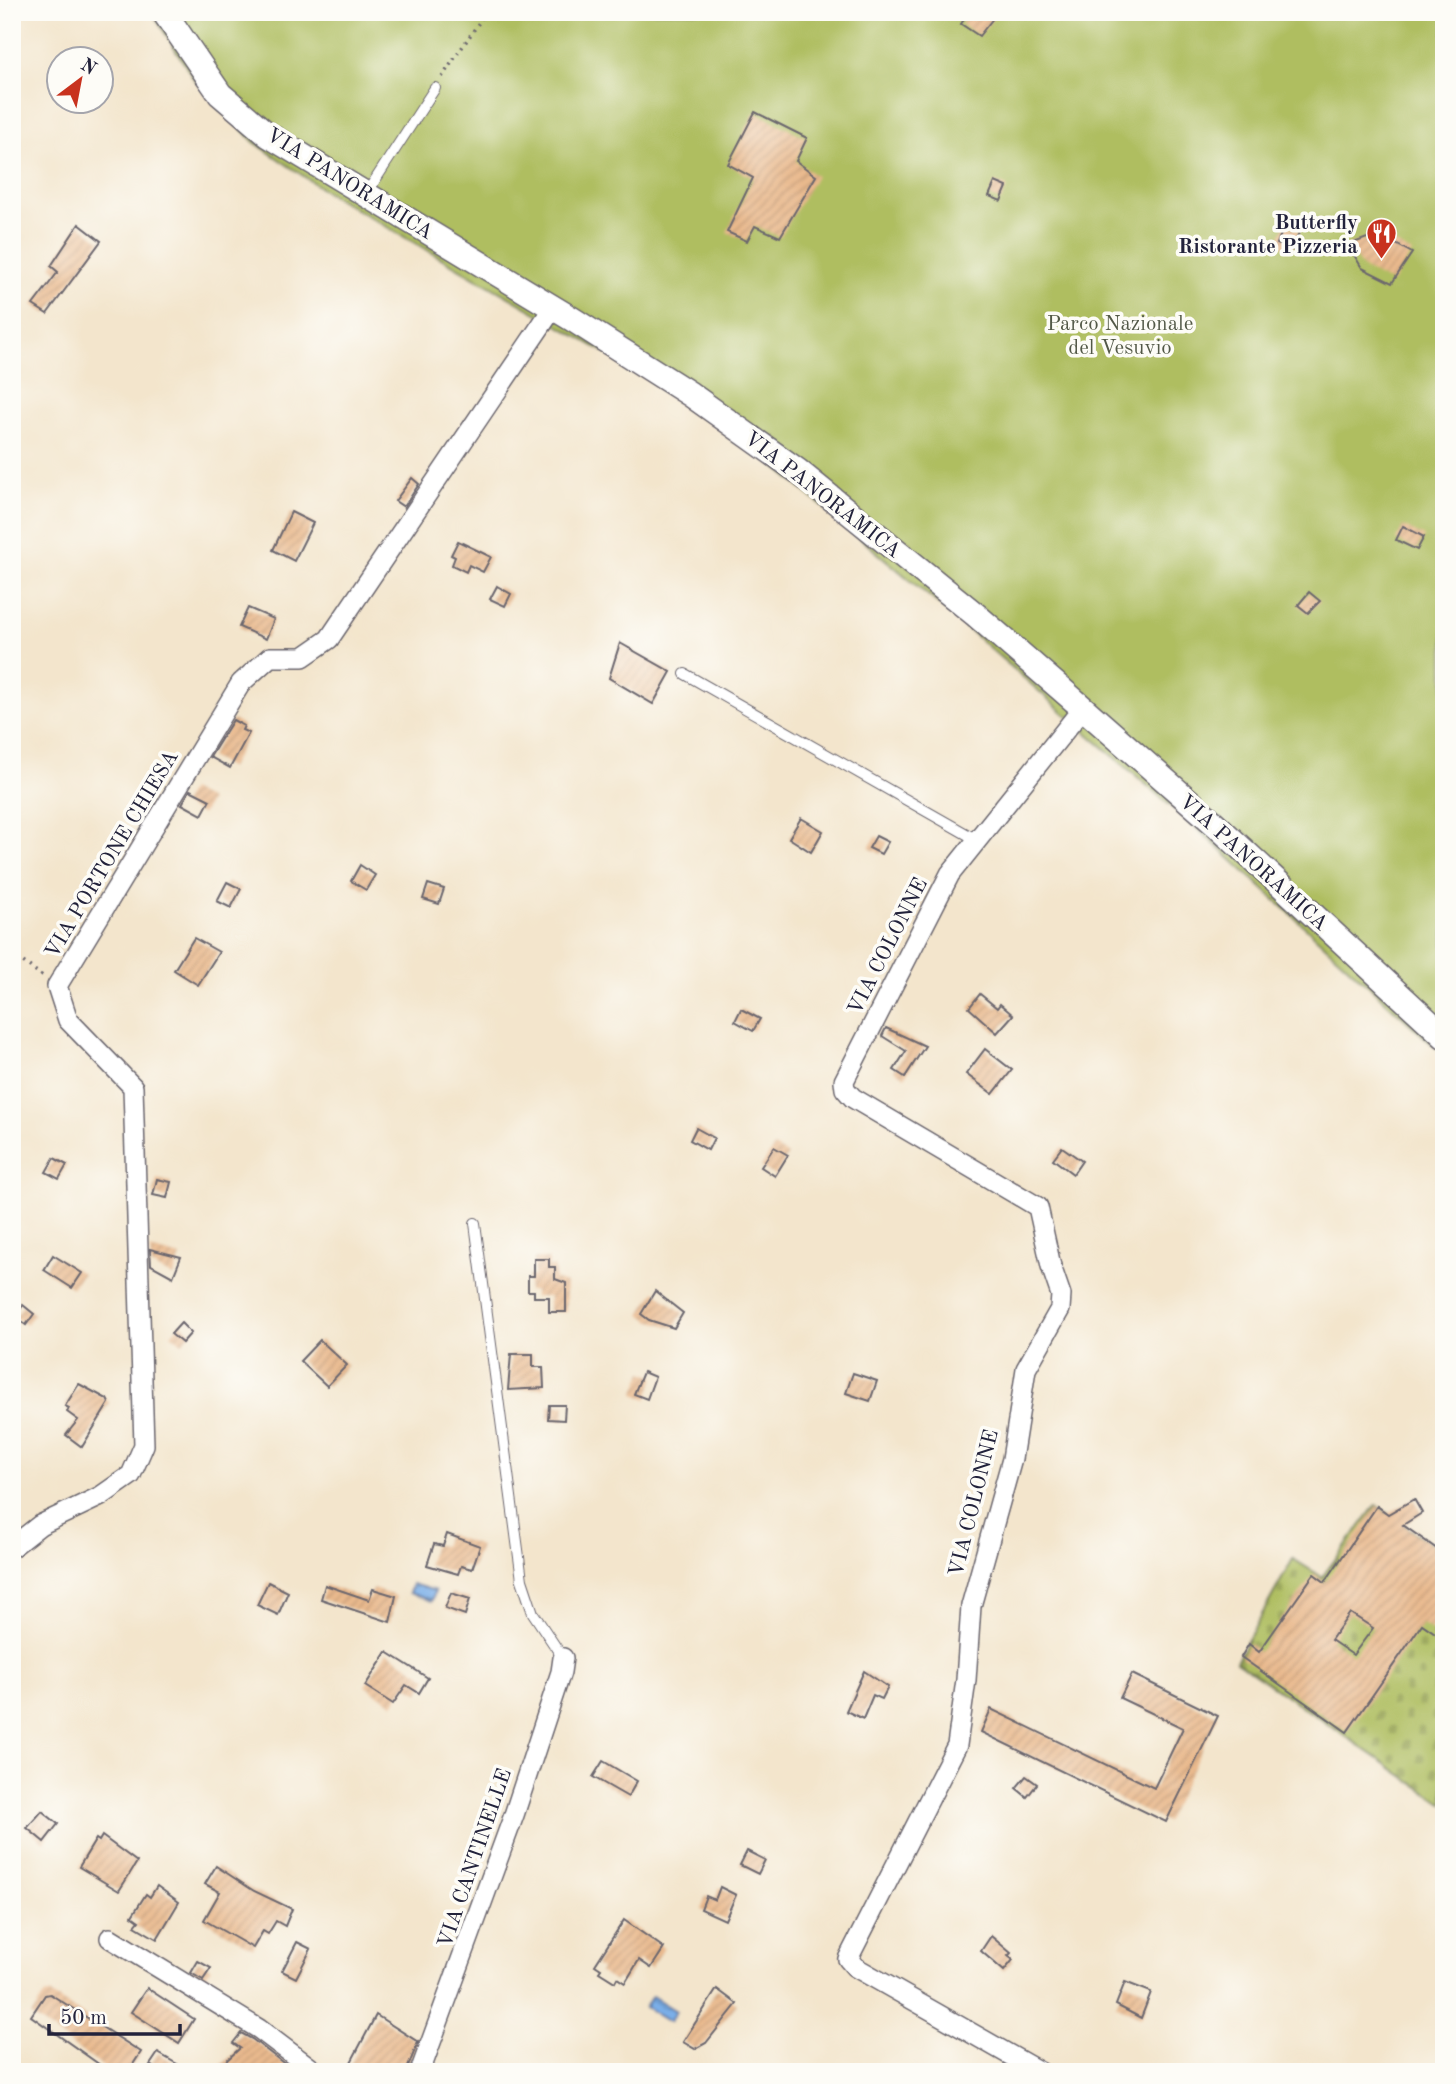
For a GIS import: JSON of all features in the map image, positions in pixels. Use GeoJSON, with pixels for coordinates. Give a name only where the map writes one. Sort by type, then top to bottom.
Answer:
{"type":"FeatureCollection","features":[{"type":"Feature","properties":{"kind":"street","name":"VIA PANORAMICA"},"geometry":{"type":"LineString","coordinates":[[163,12],[220,93],[268,135],[690,394],[798,471],[976,615],[1083,708],[1215,824],[1444,1036]]}},
{"type":"Feature","properties":{"kind":"street","name":"VIA PORTONE CHIESA"},"geometry":{"type":"LineString","coordinates":[[12,1547],[40,1525],[101,1496],[131,1475],[144,1445],[133,1087],[68,1020],[57,986],[242,683],[270,657],[303,657],[329,639],[553,308]]}},
{"type":"Feature","properties":{"kind":"street","name":"VIA COLONNE"},"geometry":{"type":"LineString","coordinates":[[1040,2072],[855,1967],[848,1959],[957,1745],[966,1680],[971,1606],[1012,1459],[1026,1369],[1060,1309],[1061,1295],[1051,1266],[1038,1207],[853,1098],[845,1089],[845,1081],[950,874],[1083,708]]}},
{"type":"Feature","properties":{"kind":"street","name":"VIA CANTINELLE"},"geometry":{"type":"LineString","coordinates":[[420,2072],[510,1828],[561,1672],[563,1658]]}},
{"type":"Feature","properties":{"kind":"street"},"geometry":{"type":"LineString","coordinates":[[110,1938],[259,2028],[316,2072]]}},
{"type":"Feature","properties":{"kind":"lane"},"geometry":{"type":"LineString","coordinates":[[366,194],[435,88]]}},
{"type":"Feature","properties":{"kind":"lane"},"geometry":{"type":"LineString","coordinates":[[685,674],[977,840]]}},
{"type":"Feature","properties":{"kind":"lane"},"geometry":{"type":"LineString","coordinates":[[475,1223],[522,1580],[533,1613],[563,1658]]}},
{"type":"Feature","properties":{"kind":"path"},"geometry":{"type":"LineString","coordinates":[[435,88],[486,12]]}},
{"type":"Feature","properties":{"kind":"path"},"geometry":{"type":"LineString","coordinates":[[12,954],[57,986]]}},
{"type":"Feature","properties":{"kind":"green space","name":"Parco Nazionale del Vesuvio"},"geometry":{"type":"Polygon","coordinates":[[[152,12],[1444,12],[1444,1055],[1220,849],[954,617],[735,433],[632,368],[328,193],[254,142],[194,79],[152,12]]]}},
{"type":"Feature","properties":{"kind":"green space"},"geometry":{"type":"Polygon","coordinates":[[[1376,1505],[1444,1554],[1444,1804],[1236,1661],[1293,1559],[1322,1577],[1376,1505]]]}},
{"type":"Feature","properties":{"kind":"water"},"geometry":{"type":"Polygon","coordinates":[[[412,1584],[435,1591],[432,1601],[409,1593],[412,1584]]]}},
{"type":"Feature","properties":{"kind":"water"},"geometry":{"type":"Polygon","coordinates":[[[652,1996],[676,2011],[669,2022],[645,2007],[652,1996]]]}},
{"type":"Feature","properties":{"kind":"building"},"geometry":{"type":"Polygon","coordinates":[[[969,12],[998,12],[979,36],[961,24],[969,12]]]}},
{"type":"Feature","properties":{"kind":"building"},"geometry":{"type":"Polygon","coordinates":[[[755,112],[807,138],[796,161],[816,176],[780,237],[755,226],[747,241],[727,232],[753,178],[728,164],[755,112]]]}},
{"type":"Feature","properties":{"kind":"building"},"geometry":{"type":"Polygon","coordinates":[[[995,182],[1007,187],[1001,201],[989,196],[995,182]]]}},
{"type":"Feature","properties":{"kind":"building"},"geometry":{"type":"Polygon","coordinates":[[[79,224],[101,241],[47,314],[33,305],[58,272],[51,266],[79,224]]]}},
{"type":"Feature","properties":{"kind":"building"},"geometry":{"type":"Polygon","coordinates":[[[1285,224],[1300,230],[1292,250],[1277,244],[1285,224]]]}},
{"type":"Feature","properties":{"kind":"building"},"geometry":{"type":"Polygon","coordinates":[[[1378,234],[1412,253],[1392,283],[1362,268],[1348,245],[1378,234]]]}},
{"type":"Feature","properties":{"kind":"building"},"geometry":{"type":"Polygon","coordinates":[[[412,478],[419,484],[404,507],[395,501],[412,478]]]}},
{"type":"Feature","properties":{"kind":"building"},"geometry":{"type":"Polygon","coordinates":[[[291,512],[313,523],[294,561],[273,550],[291,512]]]}},
{"type":"Feature","properties":{"kind":"building"},"geometry":{"type":"Polygon","coordinates":[[[1403,526],[1424,537],[1417,550],[1396,540],[1403,526]]]}},
{"type":"Feature","properties":{"kind":"building"},"geometry":{"type":"Polygon","coordinates":[[[458,541],[491,557],[483,572],[469,565],[466,572],[452,565],[455,557],[451,555],[458,541]]]}},
{"type":"Feature","properties":{"kind":"building"},"geometry":{"type":"Polygon","coordinates":[[[497,586],[511,594],[505,606],[490,599],[497,586]]]}},
{"type":"Feature","properties":{"kind":"building"},"geometry":{"type":"Polygon","coordinates":[[[1309,592],[1320,601],[1308,613],[1298,605],[1309,592]]]}},
{"type":"Feature","properties":{"kind":"building"},"geometry":{"type":"Polygon","coordinates":[[[248,608],[274,619],[266,639],[239,627],[248,608]]]}},
{"type":"Feature","properties":{"kind":"building"},"geometry":{"type":"Polygon","coordinates":[[[620,643],[671,672],[653,704],[609,678],[620,643]]]}},
{"type":"Feature","properties":{"kind":"building"},"geometry":{"type":"Polygon","coordinates":[[[233,720],[244,726],[242,730],[249,733],[230,768],[210,757],[233,720]]]}},
{"type":"Feature","properties":{"kind":"building"},"geometry":{"type":"Polygon","coordinates":[[[190,790],[210,800],[202,815],[182,804],[190,790]]]}},
{"type":"Feature","properties":{"kind":"building"},"geometry":{"type":"Polygon","coordinates":[[[801,818],[823,831],[811,852],[789,838],[801,818]]]}},
{"type":"Feature","properties":{"kind":"building"},"geometry":{"type":"Polygon","coordinates":[[[876,836],[888,842],[881,854],[869,848],[876,836]]]}},
{"type":"Feature","properties":{"kind":"building"},"geometry":{"type":"Polygon","coordinates":[[[360,865],[375,875],[366,890],[351,881],[360,865]]]}},
{"type":"Feature","properties":{"kind":"building"},"geometry":{"type":"Polygon","coordinates":[[[227,882],[241,889],[231,908],[217,901],[227,882]]]}},
{"type":"Feature","properties":{"kind":"building"},"geometry":{"type":"Polygon","coordinates":[[[428,884],[444,889],[439,904],[423,899],[428,884]]]}},
{"type":"Feature","properties":{"kind":"building"},"geometry":{"type":"Polygon","coordinates":[[[194,938],[219,952],[198,985],[174,970],[194,938]]]}},
{"type":"Feature","properties":{"kind":"building"},"geometry":{"type":"Polygon","coordinates":[[[980,994],[997,1008],[1000,1004],[1013,1015],[997,1033],[969,1008],[980,994]]]}},
{"type":"Feature","properties":{"kind":"building"},"geometry":{"type":"Polygon","coordinates":[[[741,1009],[760,1019],[753,1031],[735,1021],[741,1009]]]}},
{"type":"Feature","properties":{"kind":"building"},"geometry":{"type":"Polygon","coordinates":[[[886,1028],[925,1046],[905,1077],[894,1070],[906,1051],[882,1036],[886,1028]]]}},
{"type":"Feature","properties":{"kind":"building"},"geometry":{"type":"Polygon","coordinates":[[[985,1049],[1012,1070],[993,1094],[966,1074],[985,1049]]]}},
{"type":"Feature","properties":{"kind":"building"},"geometry":{"type":"Polygon","coordinates":[[[696,1128],[714,1138],[708,1150],[690,1140],[696,1128]]]}},
{"type":"Feature","properties":{"kind":"building"},"geometry":{"type":"Polygon","coordinates":[[[774,1147],[788,1155],[775,1176],[761,1167],[774,1147]]]}},
{"type":"Feature","properties":{"kind":"building"},"geometry":{"type":"Polygon","coordinates":[[[1062,1147],[1082,1161],[1073,1174],[1053,1159],[1062,1147]]]}},
{"type":"Feature","properties":{"kind":"building"},"geometry":{"type":"Polygon","coordinates":[[[54,1158],[67,1165],[59,1179],[46,1172],[54,1158]]]}},
{"type":"Feature","properties":{"kind":"building"},"geometry":{"type":"Polygon","coordinates":[[[157,1179],[171,1182],[167,1198],[153,1195],[157,1179]]]}},
{"type":"Feature","properties":{"kind":"building"},"geometry":{"type":"Polygon","coordinates":[[[150,1249],[181,1257],[173,1277],[151,1265],[150,1249]]]}},
{"type":"Feature","properties":{"kind":"building"},"geometry":{"type":"Polygon","coordinates":[[[53,1255],[82,1273],[72,1288],[44,1270],[53,1255]]]}},
{"type":"Feature","properties":{"kind":"building"},"geometry":{"type":"Polygon","coordinates":[[[534,1259],[549,1259],[549,1267],[555,1267],[555,1279],[566,1283],[566,1312],[549,1312],[549,1297],[534,1297],[534,1291],[528,1291],[528,1276],[534,1276],[534,1259]]]}},
{"type":"Feature","properties":{"kind":"building"},"geometry":{"type":"Polygon","coordinates":[[[655,1291],[683,1313],[674,1328],[649,1320],[641,1314],[655,1291]]]}},
{"type":"Feature","properties":{"kind":"building"},"geometry":{"type":"Polygon","coordinates":[[[23,1305],[34,1314],[26,1325],[15,1317],[23,1305]]]}},
{"type":"Feature","properties":{"kind":"building"},"geometry":{"type":"Polygon","coordinates":[[[181,1323],[191,1333],[182,1343],[171,1334],[181,1323]]]}},
{"type":"Feature","properties":{"kind":"building"},"geometry":{"type":"Polygon","coordinates":[[[320,1340],[347,1365],[327,1386],[300,1361],[320,1340]]]}},
{"type":"Feature","properties":{"kind":"building"},"geometry":{"type":"Polygon","coordinates":[[[511,1354],[533,1354],[533,1367],[543,1367],[544,1388],[508,1390],[511,1354]]]}},
{"type":"Feature","properties":{"kind":"building"},"geometry":{"type":"Polygon","coordinates":[[[643,1372],[655,1377],[647,1399],[634,1394],[643,1372]]]}},
{"type":"Feature","properties":{"kind":"building"},"geometry":{"type":"Polygon","coordinates":[[[853,1373],[877,1381],[870,1401],[846,1393],[853,1373]]]}},
{"type":"Feature","properties":{"kind":"building"},"geometry":{"type":"Polygon","coordinates":[[[79,1384],[107,1399],[109,1403],[82,1447],[66,1435],[78,1420],[67,1412],[69,1408],[65,1406],[79,1384]]]}},
{"type":"Feature","properties":{"kind":"building"},"geometry":{"type":"Polygon","coordinates":[[[549,1405],[565,1405],[564,1420],[548,1419],[549,1405]]]}},
{"type":"Feature","properties":{"kind":"building"},"geometry":{"type":"Polygon","coordinates":[[[1414,1499],[1422,1513],[1403,1525],[1444,1554],[1444,1639],[1422,1624],[1347,1732],[1241,1657],[1249,1644],[1259,1652],[1314,1574],[1325,1582],[1377,1506],[1388,1514],[1414,1499]],[[1350,1613],[1331,1640],[1353,1655],[1373,1628],[1350,1613]]]}},
{"type":"Feature","properties":{"kind":"building"},"geometry":{"type":"Polygon","coordinates":[[[447,1534],[480,1546],[472,1569],[461,1566],[458,1574],[427,1565],[434,1544],[443,1546],[447,1534]]]}},
{"type":"Feature","properties":{"kind":"building"},"geometry":{"type":"Polygon","coordinates":[[[268,1582],[288,1592],[278,1615],[257,1605],[268,1582]]]}},
{"type":"Feature","properties":{"kind":"building"},"geometry":{"type":"Polygon","coordinates":[[[325,1585],[369,1600],[373,1589],[396,1596],[390,1622],[321,1599],[325,1585]]]}},
{"type":"Feature","properties":{"kind":"building"},"geometry":{"type":"Polygon","coordinates":[[[451,1593],[470,1599],[465,1615],[445,1608],[451,1593]]]}},
{"type":"Feature","properties":{"kind":"building"},"geometry":{"type":"Polygon","coordinates":[[[387,1652],[428,1678],[419,1693],[406,1685],[393,1704],[365,1686],[387,1652]]]}},
{"type":"Feature","properties":{"kind":"building"},"geometry":{"type":"Polygon","coordinates":[[[864,1671],[888,1687],[882,1699],[873,1695],[863,1719],[846,1711],[864,1671]]]}},
{"type":"Feature","properties":{"kind":"building"},"geometry":{"type":"Polygon","coordinates":[[[1132,1674],[1218,1716],[1166,1822],[981,1732],[991,1709],[1154,1788],[1183,1728],[1120,1698],[1132,1674]]]}},
{"type":"Feature","properties":{"kind":"building"},"geometry":{"type":"Polygon","coordinates":[[[603,1761],[637,1781],[628,1797],[593,1777],[603,1761]]]}},
{"type":"Feature","properties":{"kind":"building"},"geometry":{"type":"Polygon","coordinates":[[[1026,1776],[1037,1784],[1027,1797],[1016,1788],[1026,1776]]]}},
{"type":"Feature","properties":{"kind":"building"},"geometry":{"type":"Polygon","coordinates":[[[42,1811],[58,1824],[44,1842],[27,1828],[42,1811]]]}},
{"type":"Feature","properties":{"kind":"building"},"geometry":{"type":"Polygon","coordinates":[[[102,1836],[137,1862],[119,1891],[79,1867],[96,1839],[99,1841],[102,1836]]]}},
{"type":"Feature","properties":{"kind":"building"},"geometry":{"type":"Polygon","coordinates":[[[747,1851],[765,1860],[758,1874],[740,1865],[747,1851]]]}},
{"type":"Feature","properties":{"kind":"building"},"geometry":{"type":"Polygon","coordinates":[[[216,1866],[254,1891],[292,1909],[285,1926],[276,1921],[268,1934],[263,1931],[253,1948],[204,1920],[220,1892],[205,1884],[216,1866]]]}},
{"type":"Feature","properties":{"kind":"building"},"geometry":{"type":"Polygon","coordinates":[[[157,1886],[179,1902],[157,1939],[135,1926],[139,1921],[132,1916],[146,1894],[150,1897],[157,1886]]]}},
{"type":"Feature","properties":{"kind":"building"},"geometry":{"type":"Polygon","coordinates":[[[720,1887],[736,1895],[725,1920],[701,1909],[706,1896],[715,1900],[720,1887]]]}},
{"type":"Feature","properties":{"kind":"building"},"geometry":{"type":"Polygon","coordinates":[[[624,1920],[664,1948],[651,1968],[639,1960],[625,1983],[617,1978],[615,1982],[599,1972],[601,1969],[595,1965],[624,1920]]]}},
{"type":"Feature","properties":{"kind":"building"},"geometry":{"type":"Polygon","coordinates":[[[991,1936],[1011,1953],[1008,1956],[1013,1960],[1004,1971],[981,1951],[991,1936]]]}},
{"type":"Feature","properties":{"kind":"building"},"geometry":{"type":"Polygon","coordinates":[[[297,1942],[311,1949],[296,1978],[282,1971],[297,1942]]]}},
{"type":"Feature","properties":{"kind":"building"},"geometry":{"type":"Polygon","coordinates":[[[198,1961],[211,1968],[203,1980],[191,1973],[198,1961]]]}},
{"type":"Feature","properties":{"kind":"building"},"geometry":{"type":"Polygon","coordinates":[[[1125,1982],[1151,1992],[1141,2018],[1116,2005],[1125,1982]]]}},
{"type":"Feature","properties":{"kind":"building"},"geometry":{"type":"Polygon","coordinates":[[[147,1988],[194,2019],[179,2043],[131,2012],[147,1988]]]}},
{"type":"Feature","properties":{"kind":"building"},"geometry":{"type":"Polygon","coordinates":[[[717,1989],[737,2004],[706,2043],[695,2049],[683,2042],[717,1989]]]}},
{"type":"Feature","properties":{"kind":"building"},"geometry":{"type":"Polygon","coordinates":[[[50,1994],[141,2052],[128,2072],[110,2072],[31,2016],[45,1995],[50,1994]]]}},
{"type":"Feature","properties":{"kind":"building"},"geometry":{"type":"Polygon","coordinates":[[[376,2015],[418,2042],[406,2072],[361,2072],[349,2066],[376,2015]]]}},
{"type":"Feature","properties":{"kind":"building"},"geometry":{"type":"Polygon","coordinates":[[[241,2033],[295,2072],[214,2072],[240,2048],[233,2043],[241,2033]]]}},
{"type":"Feature","properties":{"kind":"building"},"geometry":{"type":"Polygon","coordinates":[[[158,2053],[191,2072],[160,2072],[150,2065],[158,2053]]]}},
{"type":"Feature","properties":{"kind":"place","name":"Butterfly Ristorante Pizzeria"},"geometry":{"type":"Point","coordinates":[1381,261]}}]}
